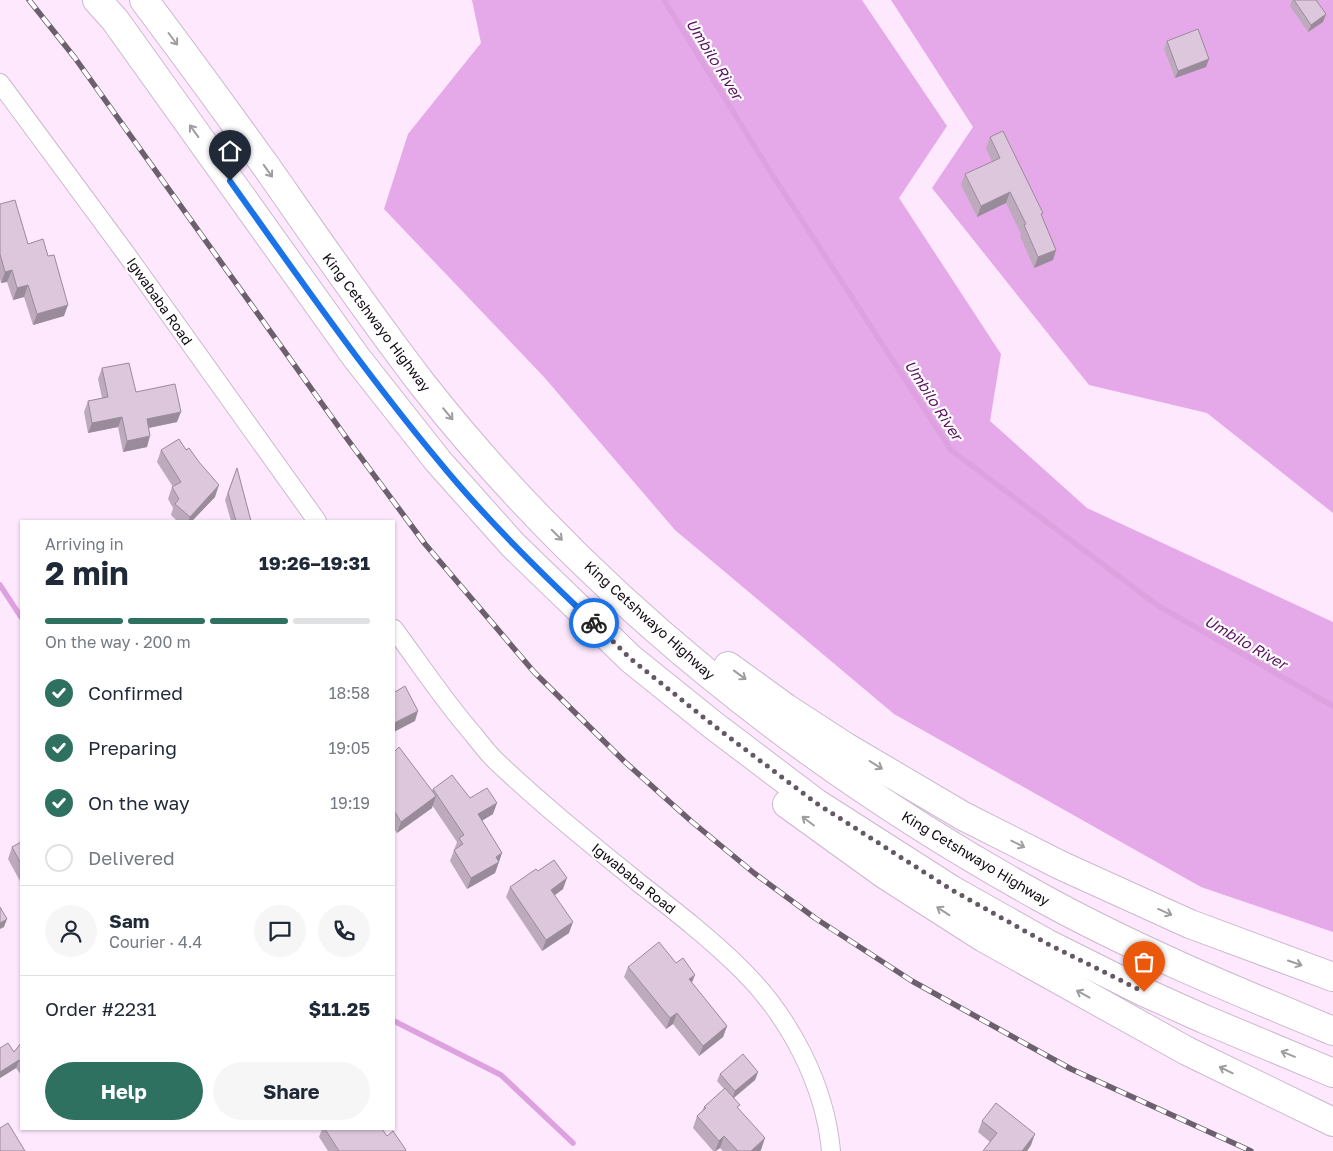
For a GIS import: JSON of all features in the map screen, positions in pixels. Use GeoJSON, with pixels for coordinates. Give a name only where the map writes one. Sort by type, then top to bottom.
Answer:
{"type":"FeatureCollection","features":[{"type":"Feature","properties":{"kind":"highway"},"geometry":{"type":"LineString","coordinates":[[97,0],[115,20],[356,357],[438,461],[513,545],[631,659],[713,725],[816,803],[952,890],[1048,944],[1144,992],[1333,1073]]}},
{"type":"Feature","properties":{"kind":"highway","name":"King Cetshwayo Highway"},"geometry":{"type":"LineString","coordinates":[[144,0],[423,385],[516,493],[569,547],[626,602],[694,661],[782,731],[871,794],[982,864],[1111,934],[1203,977],[1333,1031]]}},
{"type":"Feature","properties":{"kind":"highway"},"geometry":{"type":"LineString","coordinates":[[626,602],[667,623],[786,708],[846,748],[963,816],[1060,865],[1190,924],[1333,977]]}},
{"type":"Feature","properties":{"kind":"highway"},"geometry":{"type":"LineString","coordinates":[[631,659],[648,681],[712,745],[732,762],[816,826],[884,874],[984,938],[1098,1002],[1188,1051],[1333,1122]]}},
{"type":"Feature","properties":{"kind":"street","name":"Igwababa Road"},"geometry":{"type":"LineString","coordinates":[[0,83],[124,250],[316,520]]}},
{"type":"Feature","properties":{"kind":"street","name":"Igwababa Road"},"geometry":{"type":"LineString","coordinates":[[395,629],[452,710],[494,759],[561,819],[708,938],[760,990],[790,1033],[808,1067],[825,1114],[831,1151]]}},
{"type":"Feature","properties":{"kind":"shaded area"},"geometry":{"type":"Polygon","coordinates":[[[472,0],[862,0],[947,126],[899,198],[1001,354],[990,421],[1087,508],[1333,622],[1333,932],[1201,887],[894,714],[675,530],[544,377],[384,209],[408,134],[481,43],[472,0]]]}},
{"type":"Feature","properties":{"kind":"shaded area"},"geometry":{"type":"Polygon","coordinates":[[[891,0],[1333,0],[1333,513],[1207,413],[1089,385],[932,188],[973,127],[891,0]]]}},
{"type":"Feature","properties":{"kind":"building"},"geometry":{"type":"Polygon","coordinates":[[[1294,0],[1316,0],[1326,14],[1311,25],[1294,0]]]}},
{"type":"Feature","properties":{"kind":"building"},"geometry":{"type":"Polygon","coordinates":[[[1198,29],[1209,59],[1178,71],[1167,41],[1198,29]]]}},
{"type":"Feature","properties":{"kind":"building"},"geometry":{"type":"Polygon","coordinates":[[[1003,131],[1043,213],[1041,214],[1056,250],[1038,257],[1024,225],[1026,224],[1010,192],[981,206],[965,174],[1000,158],[990,137],[1003,131]]]}},
{"type":"Feature","properties":{"kind":"building"},"geometry":{"type":"Polygon","coordinates":[[[15,200],[28,244],[43,239],[48,256],[54,255],[68,305],[37,314],[28,285],[17,288],[12,270],[5,272],[0,254],[0,204],[15,200]]]}},
{"type":"Feature","properties":{"kind":"building"},"geometry":{"type":"Polygon","coordinates":[[[129,363],[136,392],[175,384],[181,412],[147,419],[150,436],[127,441],[122,417],[92,423],[88,401],[108,397],[102,368],[129,363]]]}},
{"type":"Feature","properties":{"kind":"building"},"geometry":{"type":"Polygon","coordinates":[[[179,439],[186,450],[189,448],[219,485],[190,517],[175,504],[179,499],[172,487],[181,482],[161,450],[179,439]]]}},
{"type":"Feature","properties":{"kind":"building"},"geometry":{"type":"Polygon","coordinates":[[[237,468],[251,520],[236,520],[228,493],[237,468]]]}},
{"type":"Feature","properties":{"kind":"building"},"geometry":{"type":"Polygon","coordinates":[[[405,686],[418,711],[395,722],[395,692],[405,686]]]}},
{"type":"Feature","properties":{"kind":"building"},"geometry":{"type":"Polygon","coordinates":[[[399,747],[436,796],[401,822],[395,813],[395,751],[399,747]]]}},
{"type":"Feature","properties":{"kind":"building"},"geometry":{"type":"Polygon","coordinates":[[[452,775],[470,798],[487,788],[497,803],[478,814],[502,853],[496,857],[499,862],[471,878],[454,850],[463,844],[459,838],[464,835],[433,789],[452,775]]]}},
{"type":"Feature","properties":{"kind":"building"},"geometry":{"type":"Polygon","coordinates":[[[20,843],[20,862],[12,847],[20,843]]]}},
{"type":"Feature","properties":{"kind":"building"},"geometry":{"type":"Polygon","coordinates":[[[554,860],[567,878],[551,890],[573,922],[546,940],[510,887],[536,869],[538,871],[554,860]]]}},
{"type":"Feature","properties":{"kind":"building"},"geometry":{"type":"Polygon","coordinates":[[[0,907],[7,919],[0,923],[0,907]]]}},
{"type":"Feature","properties":{"kind":"building"},"geometry":{"type":"Polygon","coordinates":[[[659,942],[676,963],[683,958],[695,975],[689,979],[727,1026],[703,1046],[677,1013],[670,1018],[628,967],[659,942]]]}},
{"type":"Feature","properties":{"kind":"building"},"geometry":{"type":"Polygon","coordinates":[[[8,1043],[14,1052],[20,1044],[20,1062],[19,1060],[0,1072],[0,1048],[8,1043]]]}},
{"type":"Feature","properties":{"kind":"building"},"geometry":{"type":"Polygon","coordinates":[[[743,1054],[758,1072],[735,1091],[720,1074],[743,1054]]]}},
{"type":"Feature","properties":{"kind":"building"},"geometry":{"type":"Polygon","coordinates":[[[725,1088],[740,1105],[737,1107],[765,1138],[751,1151],[738,1151],[724,1136],[719,1141],[697,1116],[725,1088]]]}},
{"type":"Feature","properties":{"kind":"building"},"geometry":{"type":"Polygon","coordinates":[[[996,1103],[1035,1134],[1022,1151],[983,1151],[997,1133],[982,1121],[996,1103]]]}},
{"type":"Feature","properties":{"kind":"building"},"geometry":{"type":"Polygon","coordinates":[[[8,1123],[25,1151],[0,1151],[0,1128],[8,1123]]]}},
{"type":"Feature","properties":{"kind":"building"},"geometry":{"type":"Polygon","coordinates":[[[326,1130],[383,1130],[387,1136],[393,1131],[406,1150],[404,1151],[339,1151],[326,1130]]]}},
{"type":"Feature","properties":{"kind":"waterway","name":"Umbilo River"},"geometry":{"type":"LineString","coordinates":[[664,0],[768,168],[951,450],[1157,605],[1333,706]]}},
{"type":"Feature","properties":{"kind":"waterway"},"geometry":{"type":"LineString","coordinates":[[0,585],[20,615]]}},
{"type":"Feature","properties":{"kind":"waterway"},"geometry":{"type":"LineString","coordinates":[[395,1022],[501,1075],[573,1143]]}},
{"type":"Feature","properties":{"kind":"railway"},"geometry":{"type":"LineString","coordinates":[[29,0],[75,58],[348,440],[425,544],[534,672],[625,762],[691,821],[754,873],[815,918],[912,981],[1071,1069],[1251,1151]]}},
{"type":"Feature","properties":{"kind":"way so far"},"geometry":{"type":"LineString","coordinates":[[594,623],[631,659],[713,725],[816,803],[952,890],[1048,944],[1144,992]]}},
{"type":"Feature","properties":{"kind":"route"},"geometry":{"type":"LineString","coordinates":[[230,181],[356,357],[438,461],[513,545],[594,623]]}}]}
